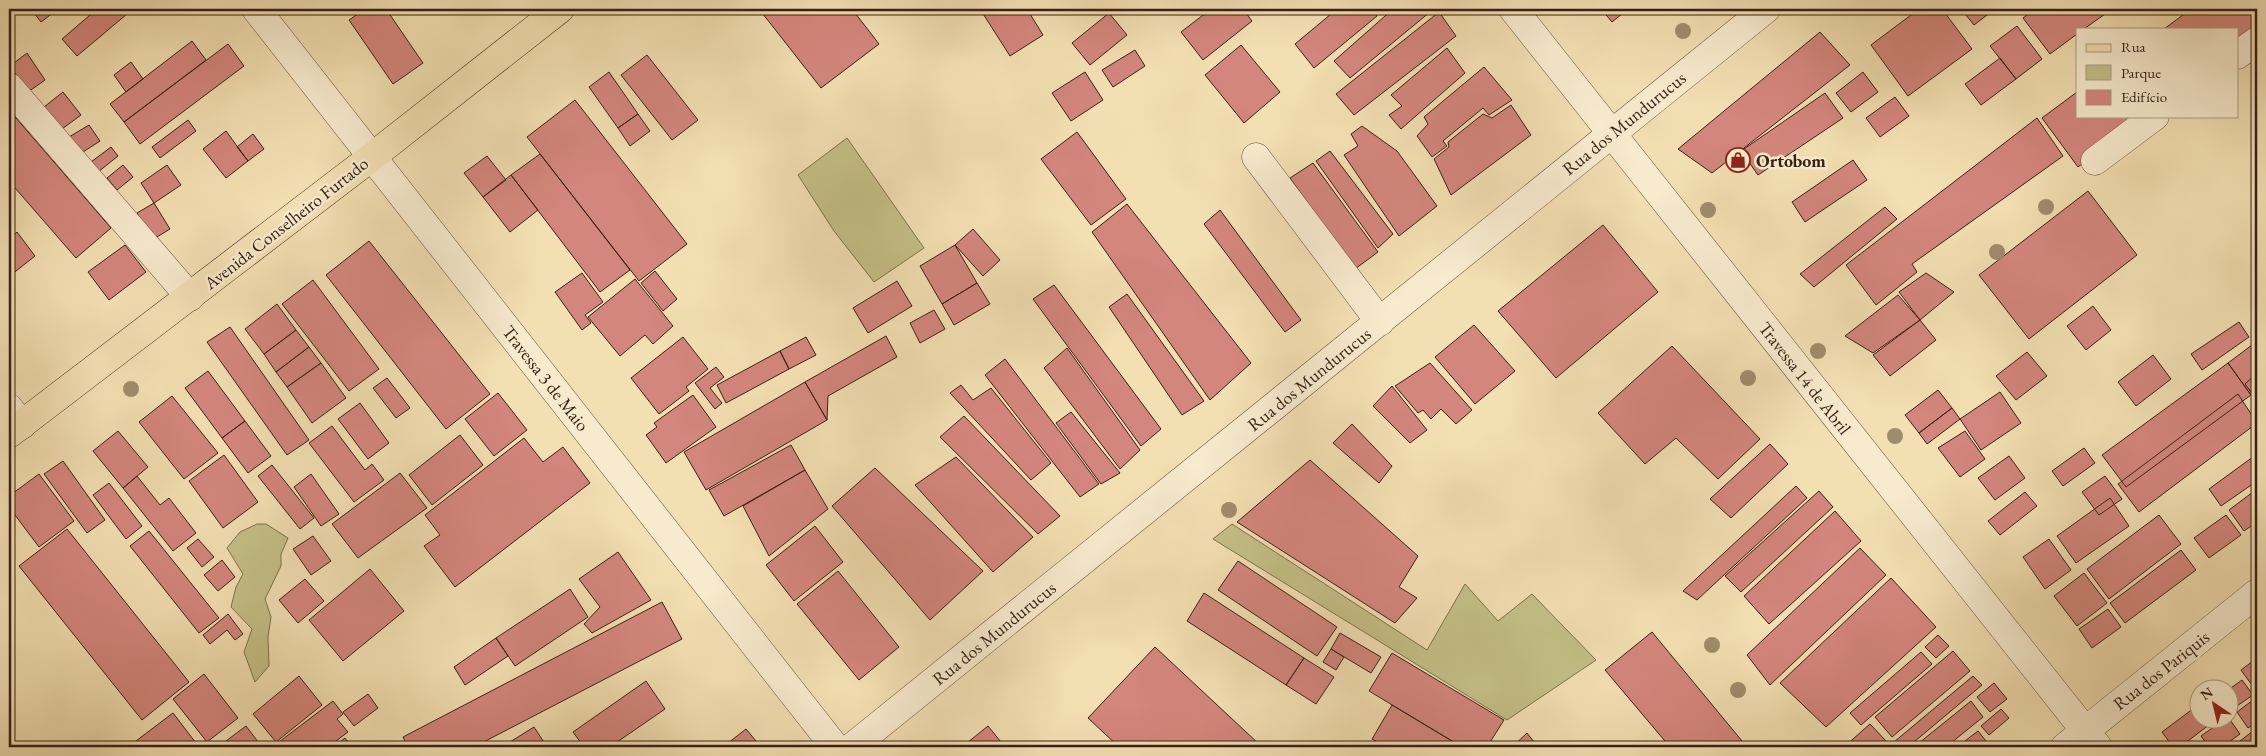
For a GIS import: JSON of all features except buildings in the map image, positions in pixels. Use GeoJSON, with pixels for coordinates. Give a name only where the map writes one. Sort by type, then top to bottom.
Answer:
{"type":"FeatureCollection","features":[{"type":"Feature","properties":{"kind":"main road","name":"Avenida Conselheiro Furtado"},"geometry":{"type":"LineString","coordinates":[[13,422],[190,297],[560,9]]}},
{"type":"Feature","properties":{"kind":"street","name":"Travessa 3 de Maio"},"geometry":{"type":"LineString","coordinates":[[256,9],[835,747]]}},
{"type":"Feature","properties":{"kind":"street","name":"Travessa 14 de Abril"},"geometry":{"type":"LineString","coordinates":[[1513,9],[2082,742]]}},
{"type":"Feature","properties":{"kind":"street","name":"Rua dos Mundurucus"},"geometry":{"type":"LineString","coordinates":[[852,747],[1766,9]]}},
{"type":"Feature","properties":{"kind":"street"},"geometry":{"type":"LineString","coordinates":[[2238,54],[2257,41]]}},
{"type":"Feature","properties":{"kind":"street"},"geometry":{"type":"LineString","coordinates":[[9,87],[190,297]]}},
{"type":"Feature","properties":{"kind":"street"},"geometry":{"type":"LineString","coordinates":[[2095,161],[2152,118]]}},
{"type":"Feature","properties":{"kind":"street"},"geometry":{"type":"LineString","coordinates":[[1256,157],[1380,322]]}},
{"type":"Feature","properties":{"kind":"street","name":"Rua dos Pariquis"},"geometry":{"type":"LineString","coordinates":[[2082,742],[2257,593]]}},
{"type":"Feature","properties":{"kind":"green space"},"geometry":{"type":"Polygon","coordinates":[[[847,138],[924,248],[874,282],[834,231],[798,175],[847,138]]]}},
{"type":"Feature","properties":{"kind":"green space"},"geometry":{"type":"Polygon","coordinates":[[[257,524],[266,524],[288,538],[281,554],[281,566],[265,599],[271,617],[268,637],[269,666],[255,682],[244,652],[252,629],[231,607],[236,587],[243,574],[227,548],[240,532],[257,524]]]}},
{"type":"Feature","properties":{"kind":"green space"},"geometry":{"type":"Polygon","coordinates":[[[1232,524],[1427,650],[1465,584],[1498,621],[1532,594],[1596,660],[1507,720],[1213,539],[1232,524]]]}},
{"type":"Feature","properties":{"kind":"place","name":"Ortobom"},"geometry":{"type":"Point","coordinates":[1738,160]}}]}
